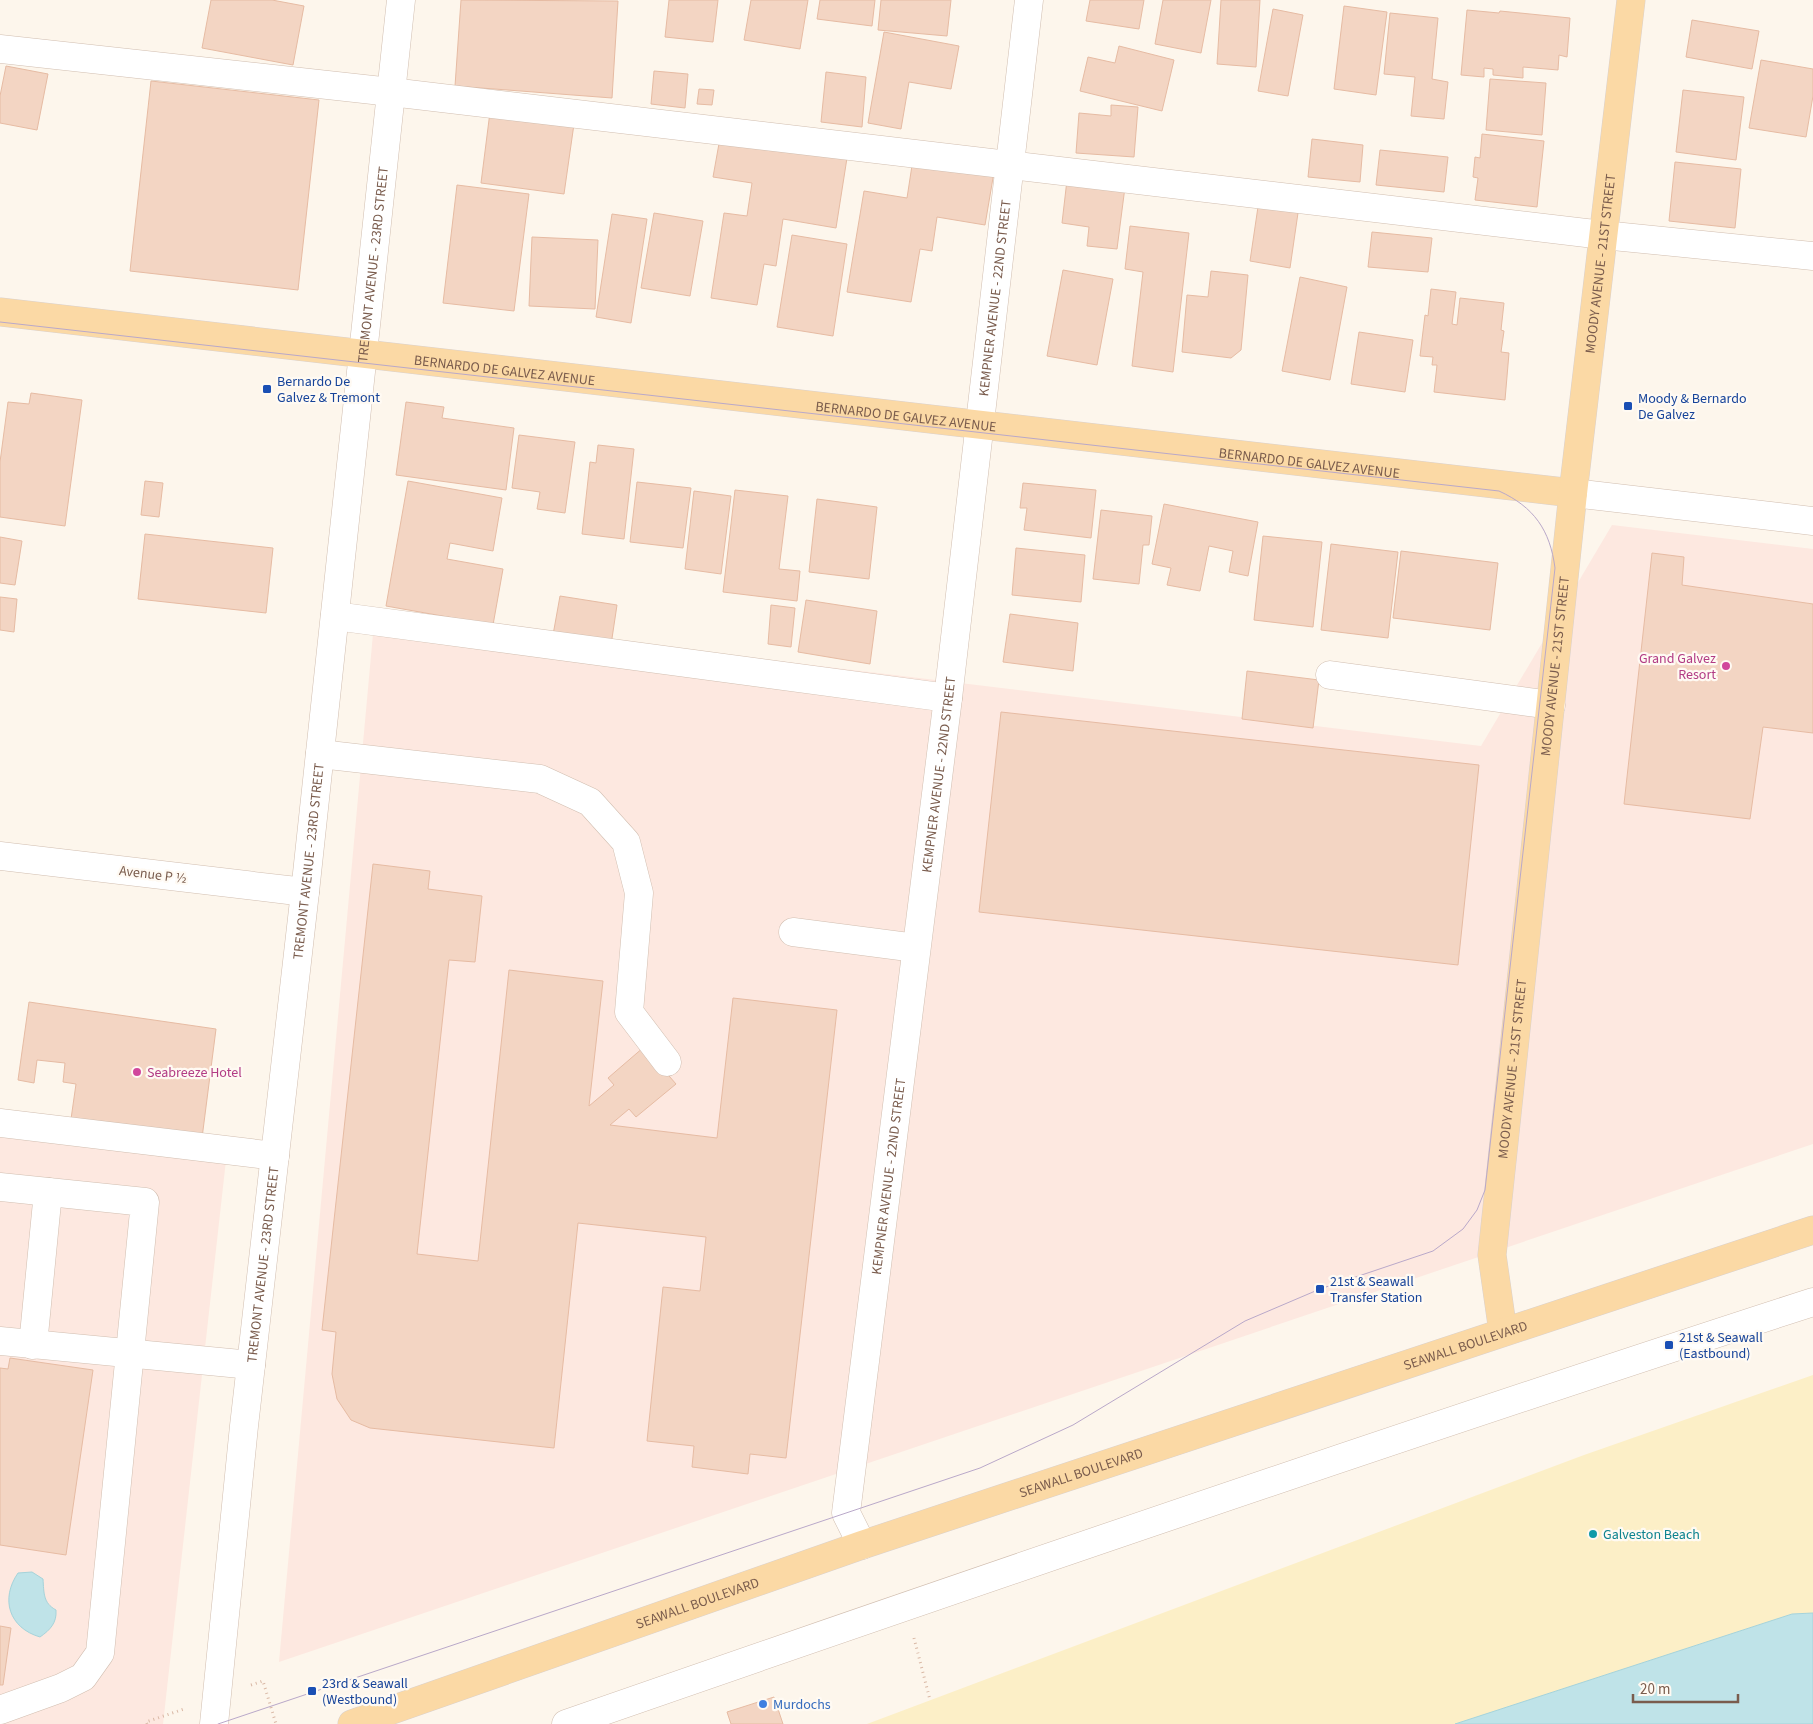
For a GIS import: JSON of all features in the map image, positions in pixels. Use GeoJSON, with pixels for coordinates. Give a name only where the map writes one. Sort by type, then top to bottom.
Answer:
{"type":"FeatureCollection","features":[{"type":"Feature","properties":{"kind":"main road","name":"MOODY AVENUE - 21ST STREET"},"geometry":{"type":"LineString","coordinates":[[1503,1332],[1492,1256],[1572,493],[1631,0]]}},
{"type":"Feature","properties":{"kind":"main road","name":"BERNARDO DE GALVEZ AVENUE"},"geometry":{"type":"LineString","coordinates":[[0,312],[363,352],[1572,493]]}},
{"type":"Feature","properties":{"kind":"main road","name":"SEAWALL BOULEVARD"},"geometry":{"type":"LineString","coordinates":[[352,1724],[862,1545],[1813,1230]]}},
{"type":"Feature","properties":{"kind":"street","name":"TREMONT AVENUE - 23RD STREET"},"geometry":{"type":"LineString","coordinates":[[214,1724],[251,1365],[305,892],[401,0]]}},
{"type":"Feature","properties":{"kind":"street","name":"KEMPNER AVENUE - 22ND STREET"},"geometry":{"type":"LineString","coordinates":[[862,1545],[846,1513],[948,698],[978,424],[1029,0]]}},
{"type":"Feature","properties":{"kind":"street"},"geometry":{"type":"LineString","coordinates":[[0,49],[391,92],[1603,235],[1813,256]]}},
{"type":"Feature","properties":{"kind":"street","name":"BERNARDO DE GALVEZ AVENUE"},"geometry":{"type":"LineString","coordinates":[[1572,493],[1813,521]]}},
{"type":"Feature","properties":{"kind":"street"},"geometry":{"type":"LineString","coordinates":[[335,616],[948,698]]}},
{"type":"Feature","properties":{"kind":"street"},"geometry":{"type":"LineString","coordinates":[[1330,675],[1551,705]]}},
{"type":"Feature","properties":{"kind":"street"},"geometry":{"type":"LineString","coordinates":[[320,754],[540,779],[590,802],[626,842],[639,893],[638,924],[629,1012],[667,1062]]}},
{"type":"Feature","properties":{"kind":"street","name":"Avenue P ½"},"geometry":{"type":"LineString","coordinates":[[0,856],[305,892]]}},
{"type":"Feature","properties":{"kind":"street"},"geometry":{"type":"LineString","coordinates":[[793,932],[916,948]]}},
{"type":"Feature","properties":{"kind":"street"},"geometry":{"type":"LineString","coordinates":[[0,1123],[275,1156]]}},
{"type":"Feature","properties":{"kind":"street"},"geometry":{"type":"LineString","coordinates":[[0,1187],[145,1202],[100,1654],[83,1677],[61,1688],[0,1710]]}},
{"type":"Feature","properties":{"kind":"street"},"geometry":{"type":"LineString","coordinates":[[33,1345],[48,1192]]}},
{"type":"Feature","properties":{"kind":"street"},"geometry":{"type":"LineString","coordinates":[[566,1724],[947,1591],[1595,1372],[1813,1302]]}},
{"type":"Feature","properties":{"kind":"street"},"geometry":{"type":"LineString","coordinates":[[0,1341],[130,1355],[251,1365]]}},
{"type":"Feature","properties":{"kind":"path"},"geometry":{"type":"LineString","coordinates":[[919,1656],[930,1700]]}},
{"type":"Feature","properties":{"kind":"shaded area"},"geometry":{"type":"Polygon","coordinates":[[[1612,525],[1813,549],[1813,1144],[279,1662],[375,612],[1481,746],[1612,525]]]}},
{"type":"Feature","properties":{"kind":"shaded area"},"geometry":{"type":"Polygon","coordinates":[[[0,1132],[226,1160],[163,1724],[0,1724],[0,1132]]]}},
{"type":"Feature","properties":{"kind":"sand","name":"Galveston Beach"},"geometry":{"type":"Polygon","coordinates":[[[1813,1375],[1813,1613],[1792,1614],[1455,1724],[867,1724],[1584,1455],[1813,1375]]]}},
{"type":"Feature","properties":{"kind":"water"},"geometry":{"type":"Polygon","coordinates":[[[32,1572],[43,1579],[46,1601],[56,1610],[52,1626],[40,1637],[29,1633],[21,1627],[15,1620],[9,1602],[9,1593],[18,1573],[32,1572]]]}},
{"type":"Feature","properties":{"kind":"water"},"geometry":{"type":"Polygon","coordinates":[[[1813,1613],[1813,1724],[1455,1724],[1792,1614],[1813,1613]]]}},
{"type":"Feature","properties":{"kind":"building"},"geometry":{"type":"Polygon","coordinates":[[[211,0],[272,0],[304,6],[293,65],[202,48],[211,0]]]}},
{"type":"Feature","properties":{"kind":"building"},"geometry":{"type":"Polygon","coordinates":[[[461,0],[618,1],[612,98],[455,86],[461,0]]]}},
{"type":"Feature","properties":{"kind":"building"},"geometry":{"type":"Polygon","coordinates":[[[669,0],[718,0],[713,42],[665,37],[669,0]]]}},
{"type":"Feature","properties":{"kind":"building"},"geometry":{"type":"Polygon","coordinates":[[[751,0],[808,0],[800,49],[744,40],[751,0]]]}},
{"type":"Feature","properties":{"kind":"building"},"geometry":{"type":"Polygon","coordinates":[[[820,0],[875,0],[872,26],[817,19],[820,0]]]}},
{"type":"Feature","properties":{"kind":"building"},"geometry":{"type":"Polygon","coordinates":[[[881,0],[951,0],[947,36],[878,30],[881,0]]]}},
{"type":"Feature","properties":{"kind":"building"},"geometry":{"type":"Polygon","coordinates":[[[1090,0],[1144,0],[1139,29],[1086,21],[1090,0]]]}},
{"type":"Feature","properties":{"kind":"building"},"geometry":{"type":"Polygon","coordinates":[[[1163,0],[1211,0],[1201,53],[1155,44],[1163,0]]]}},
{"type":"Feature","properties":{"kind":"building"},"geometry":{"type":"Polygon","coordinates":[[[1221,0],[1260,0],[1256,67],[1217,64],[1221,0]]]}},
{"type":"Feature","properties":{"kind":"building"},"geometry":{"type":"Polygon","coordinates":[[[1344,6],[1387,12],[1376,95],[1334,89],[1344,6]]]}},
{"type":"Feature","properties":{"kind":"building"},"geometry":{"type":"Polygon","coordinates":[[[1273,9],[1303,15],[1288,96],[1258,91],[1273,9]]]}},
{"type":"Feature","properties":{"kind":"building"},"geometry":{"type":"Polygon","coordinates":[[[1467,10],[1499,13],[1500,11],[1570,18],[1567,57],[1559,55],[1558,70],[1523,67],[1523,78],[1493,75],[1493,69],[1484,68],[1484,77],[1461,75],[1467,10]]]}},
{"type":"Feature","properties":{"kind":"building"},"geometry":{"type":"Polygon","coordinates":[[[1390,13],[1438,18],[1432,79],[1448,82],[1444,119],[1411,116],[1415,77],[1384,74],[1390,13]]]}},
{"type":"Feature","properties":{"kind":"building"},"geometry":{"type":"Polygon","coordinates":[[[1692,20],[1759,31],[1752,69],[1686,57],[1692,20]]]}},
{"type":"Feature","properties":{"kind":"building"},"geometry":{"type":"Polygon","coordinates":[[[884,32],[959,46],[951,89],[909,82],[901,129],[868,123],[884,32]]]}},
{"type":"Feature","properties":{"kind":"building"},"geometry":{"type":"Polygon","coordinates":[[[1119,46],[1174,60],[1162,111],[1080,91],[1088,57],[1115,63],[1119,46]]]}},
{"type":"Feature","properties":{"kind":"building"},"geometry":{"type":"Polygon","coordinates":[[[1761,60],[1813,69],[1813,96],[1806,137],[1749,128],[1761,60]]]}},
{"type":"Feature","properties":{"kind":"building"},"geometry":{"type":"Polygon","coordinates":[[[6,66],[48,74],[37,130],[0,123],[0,96],[6,66]]]}},
{"type":"Feature","properties":{"kind":"building"},"geometry":{"type":"Polygon","coordinates":[[[654,71],[688,74],[685,108],[651,104],[654,71]]]}},
{"type":"Feature","properties":{"kind":"building"},"geometry":{"type":"Polygon","coordinates":[[[826,72],[866,77],[862,127],[821,122],[826,72]]]}},
{"type":"Feature","properties":{"kind":"building"},"geometry":{"type":"Polygon","coordinates":[[[1490,79],[1546,83],[1542,135],[1486,130],[1490,79]]]}},
{"type":"Feature","properties":{"kind":"building"},"geometry":{"type":"Polygon","coordinates":[[[151,81],[319,100],[298,290],[130,271],[151,81]]]}},
{"type":"Feature","properties":{"kind":"building"},"geometry":{"type":"Polygon","coordinates":[[[699,89],[714,90],[712,105],[697,104],[699,89]]]}},
{"type":"Feature","properties":{"kind":"building"},"geometry":{"type":"Polygon","coordinates":[[[1683,90],[1744,97],[1736,160],[1676,152],[1683,90]]]}},
{"type":"Feature","properties":{"kind":"building"},"geometry":{"type":"Polygon","coordinates":[[[1111,105],[1138,107],[1134,157],[1076,153],[1079,113],[1111,116],[1111,105]]]}},
{"type":"Feature","properties":{"kind":"building"},"geometry":{"type":"Polygon","coordinates":[[[490,112],[574,124],[564,194],[481,183],[490,112]]]}},
{"type":"Feature","properties":{"kind":"building"},"geometry":{"type":"Polygon","coordinates":[[[1482,134],[1544,141],[1537,207],[1475,200],[1478,178],[1473,177],[1475,157],[1480,158],[1482,134]]]}},
{"type":"Feature","properties":{"kind":"building"},"geometry":{"type":"Polygon","coordinates":[[[720,138],[847,158],[836,228],[783,219],[776,266],[764,264],[757,305],[711,298],[724,213],[747,216],[752,183],[713,177],[720,138]]]}},
{"type":"Feature","properties":{"kind":"building"},"geometry":{"type":"Polygon","coordinates":[[[1312,139],[1363,145],[1360,182],[1308,177],[1312,139]]]}},
{"type":"Feature","properties":{"kind":"building"},"geometry":{"type":"Polygon","coordinates":[[[1380,150],[1448,157],[1444,192],[1376,185],[1380,150]]]}},
{"type":"Feature","properties":{"kind":"building"},"geometry":{"type":"Polygon","coordinates":[[[913,159],[994,172],[985,225],[937,217],[932,251],[920,249],[911,302],[847,292],[864,191],[907,198],[913,159]]]}},
{"type":"Feature","properties":{"kind":"building"},"geometry":{"type":"Polygon","coordinates":[[[1675,162],[1741,169],[1735,228],[1669,221],[1675,162]]]}},
{"type":"Feature","properties":{"kind":"building"},"geometry":{"type":"Polygon","coordinates":[[[1067,180],[1125,187],[1117,249],[1087,246],[1089,227],[1062,223],[1067,180]]]}},
{"type":"Feature","properties":{"kind":"building"},"geometry":{"type":"Polygon","coordinates":[[[457,185],[529,194],[514,311],[443,303],[457,185]]]}},
{"type":"Feature","properties":{"kind":"building"},"geometry":{"type":"Polygon","coordinates":[[[1259,200],[1299,206],[1290,268],[1250,261],[1259,200]]]}},
{"type":"Feature","properties":{"kind":"building"},"geometry":{"type":"Polygon","coordinates":[[[654,213],[703,221],[690,296],[641,288],[654,213]]]}},
{"type":"Feature","properties":{"kind":"building"},"geometry":{"type":"Polygon","coordinates":[[[612,214],[647,219],[631,323],[596,317],[612,214]]]}},
{"type":"Feature","properties":{"kind":"building"},"geometry":{"type":"Polygon","coordinates":[[[1130,226],[1189,233],[1173,372],[1132,366],[1143,272],[1125,269],[1130,226]]]}},
{"type":"Feature","properties":{"kind":"building"},"geometry":{"type":"Polygon","coordinates":[[[1372,232],[1432,238],[1428,272],[1368,267],[1372,232]]]}},
{"type":"Feature","properties":{"kind":"building"},"geometry":{"type":"Polygon","coordinates":[[[792,235],[847,244],[833,336],[777,327],[792,235]]]}},
{"type":"Feature","properties":{"kind":"building"},"geometry":{"type":"Polygon","coordinates":[[[532,237],[598,240],[595,309],[529,306],[532,237]]]}},
{"type":"Feature","properties":{"kind":"building"},"geometry":{"type":"Polygon","coordinates":[[[1063,270],[1113,279],[1097,365],[1047,356],[1063,270]]]}},
{"type":"Feature","properties":{"kind":"building"},"geometry":{"type":"Polygon","coordinates":[[[1211,271],[1248,275],[1241,350],[1231,358],[1182,352],[1187,295],[1208,297],[1211,271]]]}},
{"type":"Feature","properties":{"kind":"building"},"geometry":{"type":"Polygon","coordinates":[[[1300,277],[1347,287],[1330,380],[1282,371],[1300,277]]]}},
{"type":"Feature","properties":{"kind":"building"},"geometry":{"type":"Polygon","coordinates":[[[1431,289],[1456,292],[1452,324],[1457,325],[1460,298],[1504,303],[1501,330],[1504,331],[1501,352],[1509,353],[1505,400],[1434,392],[1437,365],[1432,365],[1433,357],[1420,356],[1425,315],[1428,316],[1431,289]]]}},
{"type":"Feature","properties":{"kind":"building"},"geometry":{"type":"Polygon","coordinates":[[[1359,332],[1413,340],[1405,392],[1351,384],[1359,332]]]}},
{"type":"Feature","properties":{"kind":"building"},"geometry":{"type":"Polygon","coordinates":[[[31,393],[82,400],[65,526],[0,517],[0,462],[8,402],[29,404],[31,393]]]}},
{"type":"Feature","properties":{"kind":"building"},"geometry":{"type":"Polygon","coordinates":[[[406,402],[444,407],[442,418],[514,428],[506,490],[396,475],[406,402]]]}},
{"type":"Feature","properties":{"kind":"building"},"geometry":{"type":"Polygon","coordinates":[[[519,435],[575,442],[565,513],[537,509],[540,492],[512,488],[519,435]]]}},
{"type":"Feature","properties":{"kind":"building"},"geometry":{"type":"Polygon","coordinates":[[[598,445],[634,449],[624,539],[582,534],[590,462],[596,463],[598,445]]]}},
{"type":"Feature","properties":{"kind":"building"},"geometry":{"type":"Polygon","coordinates":[[[145,481],[163,483],[159,517],[141,515],[145,481]]]}},
{"type":"Feature","properties":{"kind":"building"},"geometry":{"type":"Polygon","coordinates":[[[408,481],[502,498],[493,551],[450,543],[447,559],[503,569],[493,625],[386,606],[408,481]]]}},
{"type":"Feature","properties":{"kind":"building"},"geometry":{"type":"Polygon","coordinates":[[[637,482],[691,488],[683,548],[630,542],[637,482]]]}},
{"type":"Feature","properties":{"kind":"building"},"geometry":{"type":"Polygon","coordinates":[[[1023,483],[1096,490],[1091,538],[1024,530],[1027,508],[1020,508],[1023,483]]]}},
{"type":"Feature","properties":{"kind":"building"},"geometry":{"type":"Polygon","coordinates":[[[735,490],[788,496],[779,569],[800,571],[797,601],[723,592],[735,490]]]}},
{"type":"Feature","properties":{"kind":"building"},"geometry":{"type":"Polygon","coordinates":[[[694,491],[731,496],[721,574],[685,569],[694,491]]]}},
{"type":"Feature","properties":{"kind":"building"},"geometry":{"type":"Polygon","coordinates":[[[817,499],[877,507],[869,579],[809,572],[817,499]]]}},
{"type":"Feature","properties":{"kind":"building"},"geometry":{"type":"Polygon","coordinates":[[[1164,504],[1258,522],[1248,576],[1229,572],[1233,551],[1209,546],[1200,591],[1167,585],[1171,568],[1152,564],[1164,504]]]}},
{"type":"Feature","properties":{"kind":"building"},"geometry":{"type":"Polygon","coordinates":[[[1101,510],[1152,516],[1149,545],[1143,545],[1139,584],[1093,579],[1101,510]]]}},
{"type":"Feature","properties":{"kind":"building"},"geometry":{"type":"Polygon","coordinates":[[[145,534],[273,548],[266,613],[138,599],[145,534]]]}},
{"type":"Feature","properties":{"kind":"building"},"geometry":{"type":"Polygon","coordinates":[[[1263,536],[1322,542],[1313,627],[1254,620],[1263,536]]]}},
{"type":"Feature","properties":{"kind":"building"},"geometry":{"type":"Polygon","coordinates":[[[0,537],[22,541],[15,585],[0,583],[0,537]]]}},
{"type":"Feature","properties":{"kind":"building"},"geometry":{"type":"Polygon","coordinates":[[[1331,544],[1398,552],[1388,638],[1321,630],[1331,544]]]}},
{"type":"Feature","properties":{"kind":"building"},"geometry":{"type":"Polygon","coordinates":[[[1016,548],[1085,555],[1081,602],[1012,595],[1016,548]]]}},
{"type":"Feature","properties":{"kind":"building"},"geometry":{"type":"Polygon","coordinates":[[[1401,551],[1498,563],[1490,630],[1393,618],[1401,551]]]}},
{"type":"Feature","properties":{"kind":"building","name":"Grand Galvez Resort"},"geometry":{"type":"Polygon","coordinates":[[[1652,553],[1684,557],[1682,585],[1813,604],[1813,733],[1763,727],[1750,819],[1624,804],[1652,553]]]}},
{"type":"Feature","properties":{"kind":"building"},"geometry":{"type":"Polygon","coordinates":[[[560,596],[617,605],[611,645],[553,635],[560,596]]]}},
{"type":"Feature","properties":{"kind":"building"},"geometry":{"type":"Polygon","coordinates":[[[0,597],[17,599],[14,632],[0,630],[0,597]]]}},
{"type":"Feature","properties":{"kind":"building"},"geometry":{"type":"Polygon","coordinates":[[[806,600],[877,611],[870,664],[798,652],[806,600]]]}},
{"type":"Feature","properties":{"kind":"building"},"geometry":{"type":"Polygon","coordinates":[[[771,605],[795,608],[791,647],[768,644],[771,605]]]}},
{"type":"Feature","properties":{"kind":"building"},"geometry":{"type":"Polygon","coordinates":[[[1010,614],[1078,623],[1073,671],[1003,662],[1010,614]]]}},
{"type":"Feature","properties":{"kind":"building"},"geometry":{"type":"Polygon","coordinates":[[[1247,671],[1319,680],[1313,728],[1242,719],[1247,671]]]}},
{"type":"Feature","properties":{"kind":"building"},"geometry":{"type":"Polygon","coordinates":[[[1001,712],[1479,765],[1458,965],[979,912],[1001,712]]]}},
{"type":"Feature","properties":{"kind":"building"},"geometry":{"type":"Polygon","coordinates":[[[373,864],[430,871],[428,889],[482,896],[475,962],[449,960],[417,1254],[478,1261],[509,970],[603,981],[589,1106],[614,1085],[608,1078],[644,1047],[676,1084],[636,1117],[629,1109],[610,1125],[717,1138],[733,998],[837,1010],[786,1458],[750,1454],[748,1474],[692,1467],[694,1446],[647,1441],[663,1287],[700,1291],[706,1237],[578,1223],[554,1448],[370,1428],[351,1420],[337,1399],[332,1374],[336,1332],[322,1330],[373,864]]]}},
{"type":"Feature","properties":{"kind":"building","name":"Seabreeze Hotel"},"geometry":{"type":"Polygon","coordinates":[[[29,1002],[216,1029],[202,1138],[71,1119],[76,1084],[63,1082],[65,1063],[37,1060],[34,1083],[18,1080],[29,1002]]]}},
{"type":"Feature","properties":{"kind":"building"},"geometry":{"type":"Polygon","coordinates":[[[10,1358],[93,1370],[66,1555],[0,1545],[0,1368],[8,1369],[10,1358]]]}},
{"type":"Feature","properties":{"kind":"building"},"geometry":{"type":"Polygon","coordinates":[[[0,1626],[11,1628],[3,1685],[0,1685],[0,1626]]]}},
{"type":"Feature","properties":{"kind":"building","name":"Murdochs"},"geometry":{"type":"Polygon","coordinates":[[[774,1697],[783,1724],[731,1724],[727,1712],[774,1697]]]}},
{"type":"Feature","properties":{"kind":"tram line"},"geometry":{"type":"LineString","coordinates":[[0,322],[1499,491],[1522,504],[1531,512],[1544,531],[1553,554],[1555,568],[1485,1190],[1477,1210],[1463,1229],[1433,1251],[1320,1289],[1245,1321],[1073,1425],[980,1468],[218,1724]]}},
{"type":"Feature","properties":{"kind":"place","name":"Bernardo De Galvez & Tremont"},"geometry":{"type":"Point","coordinates":[267,389]}},
{"type":"Feature","properties":{"kind":"place","name":"Moody & Bernardo De Galvez"},"geometry":{"type":"Point","coordinates":[1628,406]}},
{"type":"Feature","properties":{"kind":"place","name":"Grand Galvez Resort"},"geometry":{"type":"Point","coordinates":[1726,666]}},
{"type":"Feature","properties":{"kind":"place","name":"Seabreeze Hotel"},"geometry":{"type":"Point","coordinates":[137,1072]}},
{"type":"Feature","properties":{"kind":"place","name":"21st & Seawall Transfer Station"},"geometry":{"type":"Point","coordinates":[1320,1289]}},
{"type":"Feature","properties":{"kind":"place","name":"21st & Seawall (Eastbound)"},"geometry":{"type":"Point","coordinates":[1669,1345]}},
{"type":"Feature","properties":{"kind":"place","name":"Galveston Beach"},"geometry":{"type":"Point","coordinates":[1593,1534]}},
{"type":"Feature","properties":{"kind":"place","name":"23rd & Seawall (Westbound)"},"geometry":{"type":"Point","coordinates":[312,1691]}},
{"type":"Feature","properties":{"kind":"place","name":"Murdochs"},"geometry":{"type":"Point","coordinates":[763,1704]}}]}
